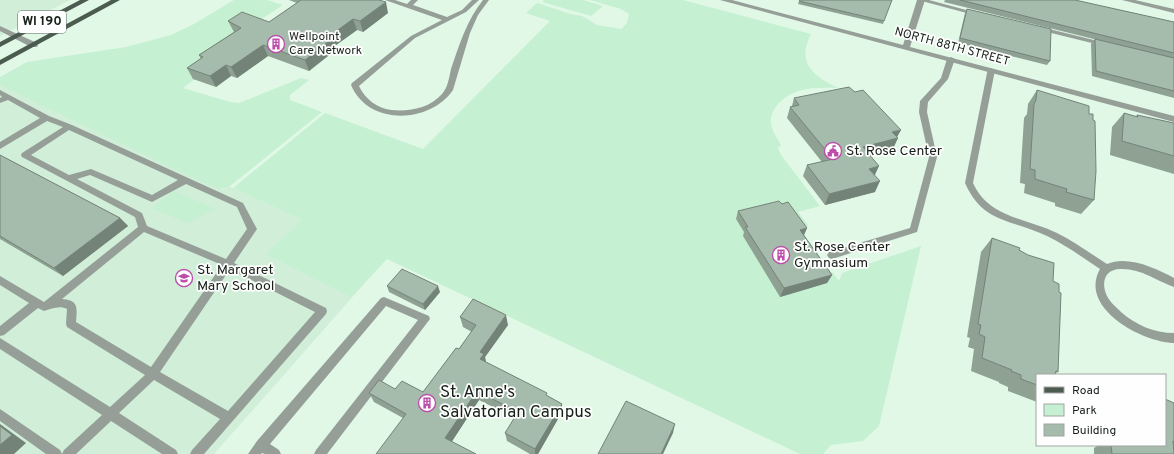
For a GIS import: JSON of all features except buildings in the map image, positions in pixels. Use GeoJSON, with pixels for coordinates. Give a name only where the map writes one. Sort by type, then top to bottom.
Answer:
{"type":"FeatureCollection","features":[{"type":"Feature","properties":{"kind":"main road","name":"WI 190"},"geometry":{"type":"LineString","coordinates":[[0,45],[84,0]]}},
{"type":"Feature","properties":{"kind":"main road","name":"WI 190"},"geometry":{"type":"LineString","coordinates":[[0,63],[116,0]]}},
{"type":"Feature","properties":{"kind":"street","name":"NORTH 88TH STREET"},"geometry":{"type":"LineString","coordinates":[[724,0],[1174,119]]}},
{"type":"Feature","properties":{"kind":"street"},"geometry":{"type":"LineString","coordinates":[[906,47],[921,0]]}},
{"type":"Feature","properties":{"kind":"street"},"geometry":{"type":"LineString","coordinates":[[1126,0],[1174,11]]}},
{"type":"Feature","properties":{"kind":"street"},"geometry":{"type":"LineString","coordinates":[[0,28],[34,44]]}},
{"type":"Feature","properties":{"kind":"lane"},"geometry":{"type":"LineString","coordinates":[[388,0],[448,19]]}},
{"type":"Feature","properties":{"kind":"lane"},"geometry":{"type":"LineString","coordinates":[[408,6],[415,0]]}},
{"type":"Feature","properties":{"kind":"lane"},"geometry":{"type":"LineString","coordinates":[[476,0],[464,11],[413,36],[355,85],[358,96],[382,111],[398,113],[418,111],[435,104],[448,91],[468,28],[478,9],[486,0]]}},
{"type":"Feature","properties":{"kind":"lane"},"geometry":{"type":"LineString","coordinates":[[921,0],[986,16]]}},
{"type":"Feature","properties":{"kind":"lane"},"geometry":{"type":"LineString","coordinates":[[1037,28],[1113,46]]}},
{"type":"Feature","properties":{"kind":"lane"},"geometry":{"type":"LineString","coordinates":[[832,255],[914,230],[933,157],[923,112],[924,101],[944,79],[951,59]]}},
{"type":"Feature","properties":{"kind":"lane"},"geometry":{"type":"LineString","coordinates":[[991,70],[969,183],[973,195],[996,214],[1049,233],[1106,269]]}},
{"type":"Feature","properties":{"kind":"lane"},"geometry":{"type":"LineString","coordinates":[[0,92],[46,118],[240,205],[252,229],[153,374],[68,454]]}},
{"type":"Feature","properties":{"kind":"lane"},"geometry":{"type":"LineString","coordinates":[[0,101],[8,97]]}},
{"type":"Feature","properties":{"kind":"lane"},"geometry":{"type":"LineString","coordinates":[[0,146],[46,118]]}},
{"type":"Feature","properties":{"kind":"lane"},"geometry":{"type":"LineString","coordinates":[[69,127],[25,155],[139,215],[143,228],[228,264],[322,311],[196,454]]}},
{"type":"Feature","properties":{"kind":"lane"},"geometry":{"type":"LineString","coordinates":[[68,178],[91,172],[152,199],[184,181]]}},
{"type":"Feature","properties":{"kind":"lane"},"geometry":{"type":"LineString","coordinates":[[0,332],[41,305],[143,228]]}},
{"type":"Feature","properties":{"kind":"lane"},"geometry":{"type":"LineString","coordinates":[[1174,283],[1148,269],[1132,265],[1117,266],[1106,269],[1100,277],[1099,287],[1104,299],[1113,311],[1126,322],[1142,331],[1158,337],[1174,338]]}},
{"type":"Feature","properties":{"kind":"lane"},"geometry":{"type":"LineString","coordinates":[[0,280],[41,305],[61,302],[68,303],[72,307],[71,324],[229,418]]}},
{"type":"Feature","properties":{"kind":"lane"},"geometry":{"type":"LineString","coordinates":[[275,454],[257,450],[384,301],[425,319],[320,454]]}},
{"type":"Feature","properties":{"kind":"lane"},"geometry":{"type":"LineString","coordinates":[[0,343],[172,454]]}},
{"type":"Feature","properties":{"kind":"lane"},"geometry":{"type":"LineString","coordinates":[[0,414],[56,454]]}},
{"type":"Feature","properties":{"kind":"shaded area"},"geometry":{"type":"Polygon","coordinates":[[[0,0],[70,0],[0,36],[0,0]]]}},
{"type":"Feature","properties":{"kind":"shaded area","name":"St. Margaret Mary School"},"geometry":{"type":"Polygon","coordinates":[[[0,85],[223,189],[229,187],[233,188],[386,259],[214,454],[0,454],[0,85]]]}},
{"type":"Feature","properties":{"kind":"green space"},"geometry":{"type":"Polygon","coordinates":[[[234,0],[267,0],[283,5],[253,25],[234,32],[193,78],[195,79],[183,88],[230,102],[239,103],[301,78],[309,80],[290,95],[290,100],[322,112],[229,187],[213,187],[0,85],[0,77],[27,62],[126,47],[171,35],[194,24],[234,0]]]}},
{"type":"Feature","properties":{"kind":"green space"},"geometry":{"type":"Polygon","coordinates":[[[544,0],[583,0],[603,6],[591,16],[542,2],[544,0]]]}},
{"type":"Feature","properties":{"kind":"green space"},"geometry":{"type":"Polygon","coordinates":[[[590,0],[683,0],[811,34],[805,53],[806,61],[821,79],[838,88],[806,89],[791,94],[779,103],[772,114],[771,120],[774,132],[781,145],[778,148],[781,155],[820,206],[798,212],[809,226],[796,227],[823,276],[832,272],[839,281],[842,273],[921,246],[879,426],[863,441],[831,445],[823,454],[800,454],[387,259],[351,297],[266,254],[302,220],[233,188],[325,113],[423,149],[550,21],[526,13],[537,3],[582,16],[597,25],[621,29],[627,23],[629,14],[621,9],[590,0]]]}},
{"type":"Feature","properties":{"kind":"green space"},"geometry":{"type":"Polygon","coordinates":[[[173,191],[216,209],[187,223],[152,208],[173,191]]]}},
{"type":"Feature","properties":{"kind":"place","name":"Wellpoint Care Network"},"geometry":{"type":"Point","coordinates":[276,44]}},
{"type":"Feature","properties":{"kind":"place","name":"St. Rose Center"},"geometry":{"type":"Point","coordinates":[833,151]}},
{"type":"Feature","properties":{"kind":"place","name":"St. Rose Center Gymnasium"},"geometry":{"type":"Point","coordinates":[781,255]}},
{"type":"Feature","properties":{"kind":"place","name":"St. Margaret Mary School"},"geometry":{"type":"Point","coordinates":[184,278]}},
{"type":"Feature","properties":{"kind":"place","name":"St. Anne's Salvatorian Campus"},"geometry":{"type":"Point","coordinates":[427,403]}}]}
